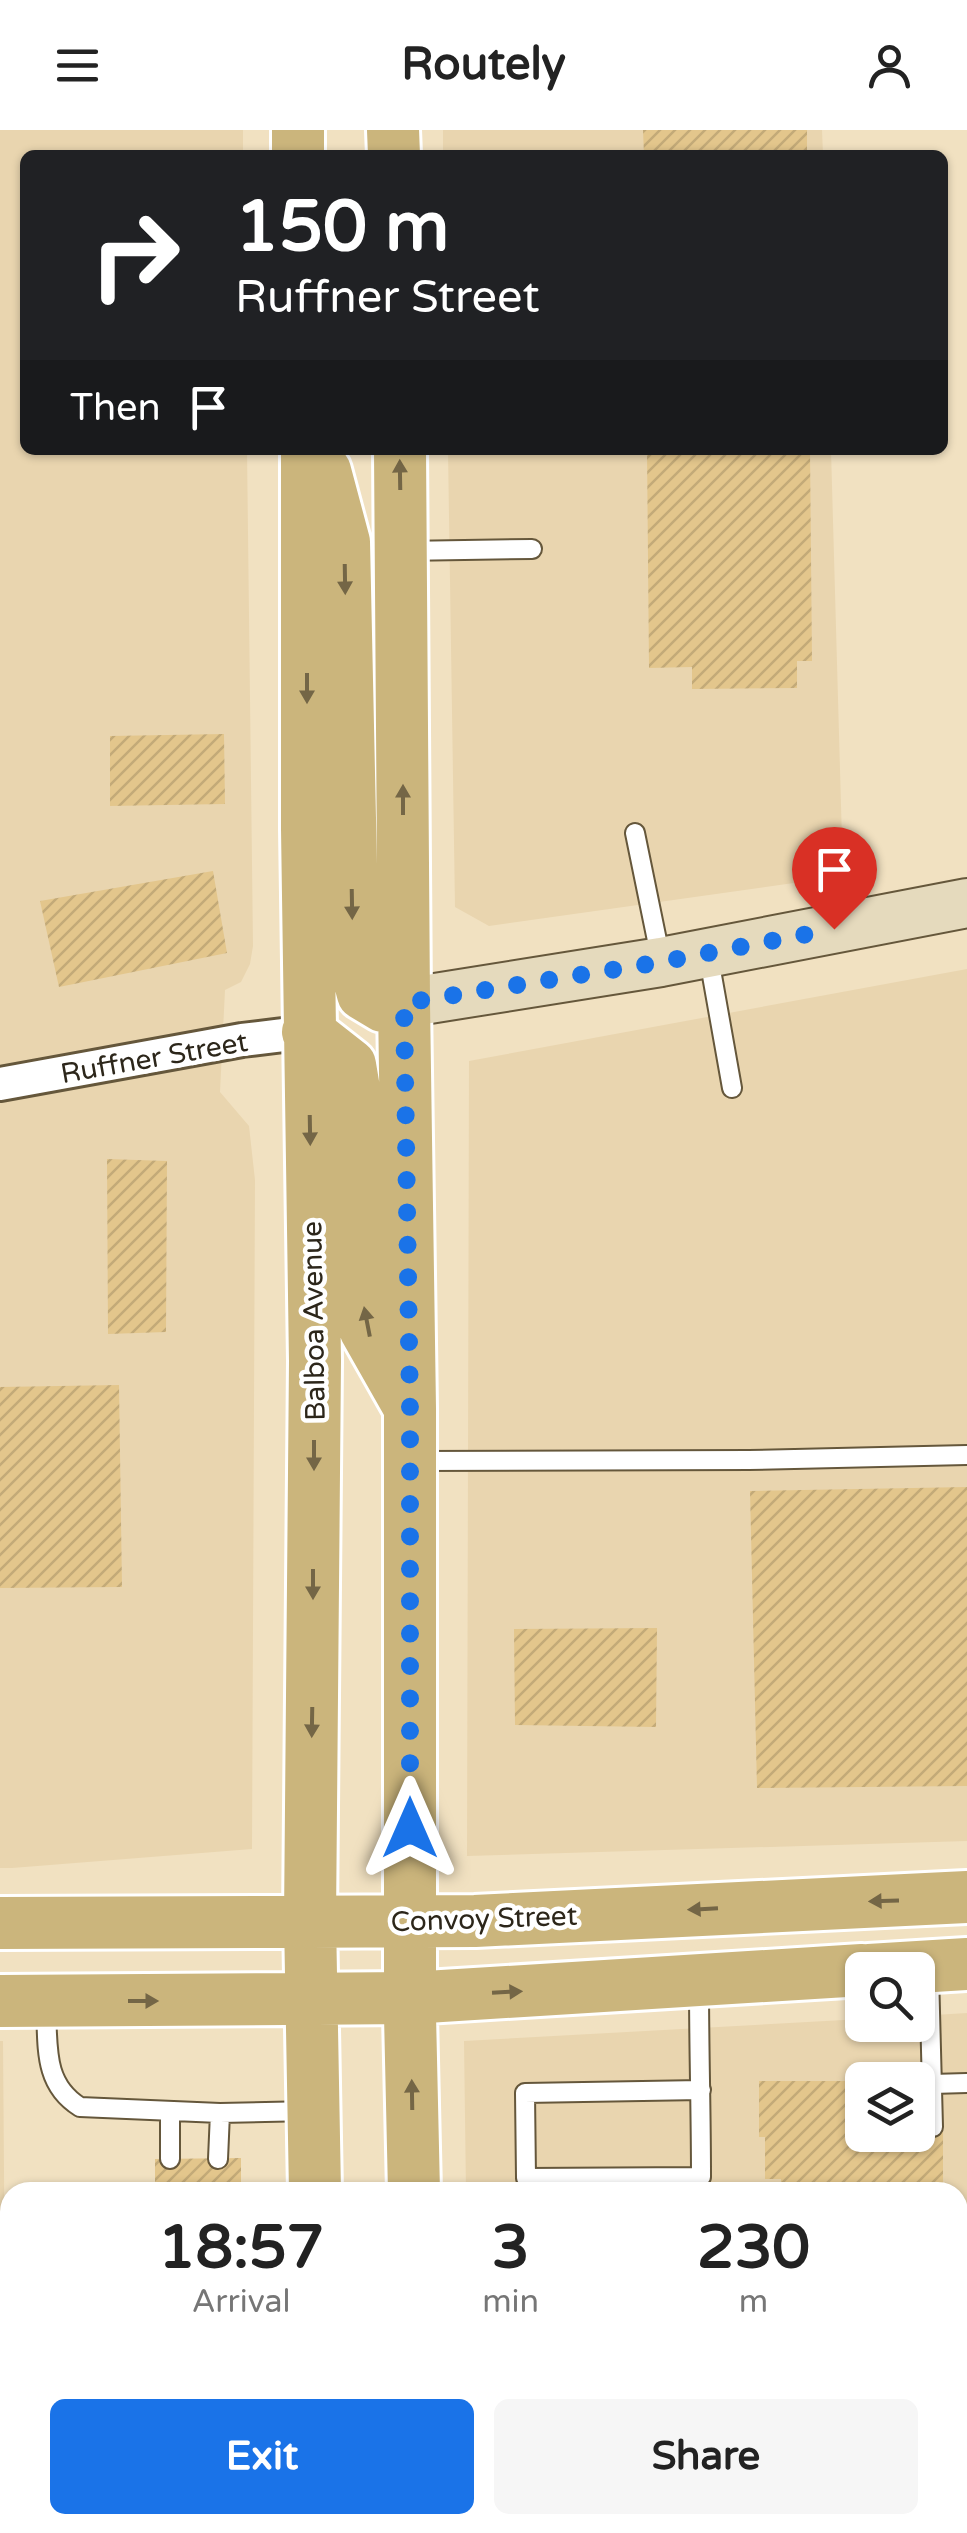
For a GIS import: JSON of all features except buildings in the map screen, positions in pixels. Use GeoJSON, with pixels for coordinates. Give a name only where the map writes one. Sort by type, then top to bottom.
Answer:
{"type":"FeatureCollection","features":[{"type":"Feature","properties":{"kind":"main road","name":"Balboa Avenue"},"geometry":{"type":"LineString","coordinates":[[306,455],[308,1032],[315,1361],[310,1920],[315,2182]]}},
{"type":"Feature","properties":{"kind":"main road"},"geometry":{"type":"LineString","coordinates":[[321,455],[344,542],[353,957],[364,994],[383,1006],[404,1003]]}},
{"type":"Feature","properties":{"kind":"main road"},"geometry":{"type":"LineString","coordinates":[[400,455],[414,2182]]}},
{"type":"Feature","properties":{"kind":"main road"},"geometry":{"type":"LineString","coordinates":[[308,1032],[350,1065],[356,1100],[365,1329],[410,1409]]}},
{"type":"Feature","properties":{"kind":"main road","name":"Convoy Street"},"geometry":{"type":"LineString","coordinates":[[0,1923],[488,1920],[967,1898]]}},
{"type":"Feature","properties":{"kind":"main road"},"geometry":{"type":"LineString","coordinates":[[23,2001],[410,1998],[845,1971]]}},
{"type":"Feature","properties":{"kind":"street"},"geometry":{"type":"LineString","coordinates":[[404,1003],[661,962],[967,903]]}},
{"type":"Feature","properties":{"kind":"street","name":"Ruffner Street"},"geometry":{"type":"LineString","coordinates":[[0,1084],[242,1040],[308,1032]]}},
{"type":"Feature","properties":{"kind":"lane"},"geometry":{"type":"LineString","coordinates":[[402,551],[532,549]]}},
{"type":"Feature","properties":{"kind":"lane"},"geometry":{"type":"LineString","coordinates":[[635,833],[661,962]]}},
{"type":"Feature","properties":{"kind":"lane"},"geometry":{"type":"LineString","coordinates":[[708,953],[732,1088]]}},
{"type":"Feature","properties":{"kind":"lane"},"geometry":{"type":"LineString","coordinates":[[410,1461],[967,1455]]}},
{"type":"Feature","properties":{"kind":"lane"},"geometry":{"type":"LineString","coordinates":[[935,2062],[948,1965]]}},
{"type":"Feature","properties":{"kind":"lane"},"geometry":{"type":"LineString","coordinates":[[699,1980],[701,2176],[526,2178],[525,2092],[700,2090]]}},
{"type":"Feature","properties":{"kind":"lane"},"geometry":{"type":"LineString","coordinates":[[23,2001],[63,2097],[80,2107],[220,2113],[314,2110]]}},
{"type":"Feature","properties":{"kind":"lane"},"geometry":{"type":"LineString","coordinates":[[935,2084],[967,2083]]}},
{"type":"Feature","properties":{"kind":"lane"},"geometry":{"type":"LineString","coordinates":[[170,2111],[170,2159]]}},
{"type":"Feature","properties":{"kind":"lane"},"geometry":{"type":"LineString","coordinates":[[218,2158],[220,2113]]}},
{"type":"Feature","properties":{"kind":"shaded area"},"geometry":{"type":"Polygon","coordinates":[[[0,130],[243,130],[243,150],[20,150],[20,455],[247,455],[253,946],[241,982],[225,990],[220,1092],[249,1126],[255,1180],[252,1849],[0,1868],[0,130]]]}},
{"type":"Feature","properties":{"kind":"shaded area"},"geometry":{"type":"Polygon","coordinates":[[[443,130],[822,130],[823,150],[443,150],[443,130]]]}},
{"type":"Feature","properties":{"kind":"shaded area"},"geometry":{"type":"Polygon","coordinates":[[[448,455],[831,455],[843,876],[489,926],[455,907],[448,455]]]}},
{"type":"Feature","properties":{"kind":"shaded area"},"geometry":{"type":"Polygon","coordinates":[[[967,969],[967,1841],[467,1856],[469,1061],[967,969]]]}},
{"type":"Feature","properties":{"kind":"shaded area"},"geometry":{"type":"Polygon","coordinates":[[[967,2013],[967,2182],[466,2182],[464,2041],[845,2020],[845,2042],[935,2042],[935,2015],[967,2013]]]}},
{"type":"Feature","properties":{"kind":"shaded area"},"geometry":{"type":"Polygon","coordinates":[[[0,2041],[3,2041],[4,2182],[0,2182],[0,2041]]]}},
{"type":"Feature","properties":{"kind":"route"},"geometry":{"type":"LineString","coordinates":[[410,1828],[410,1409],[404,1003],[661,962],[834,929]]}}]}
